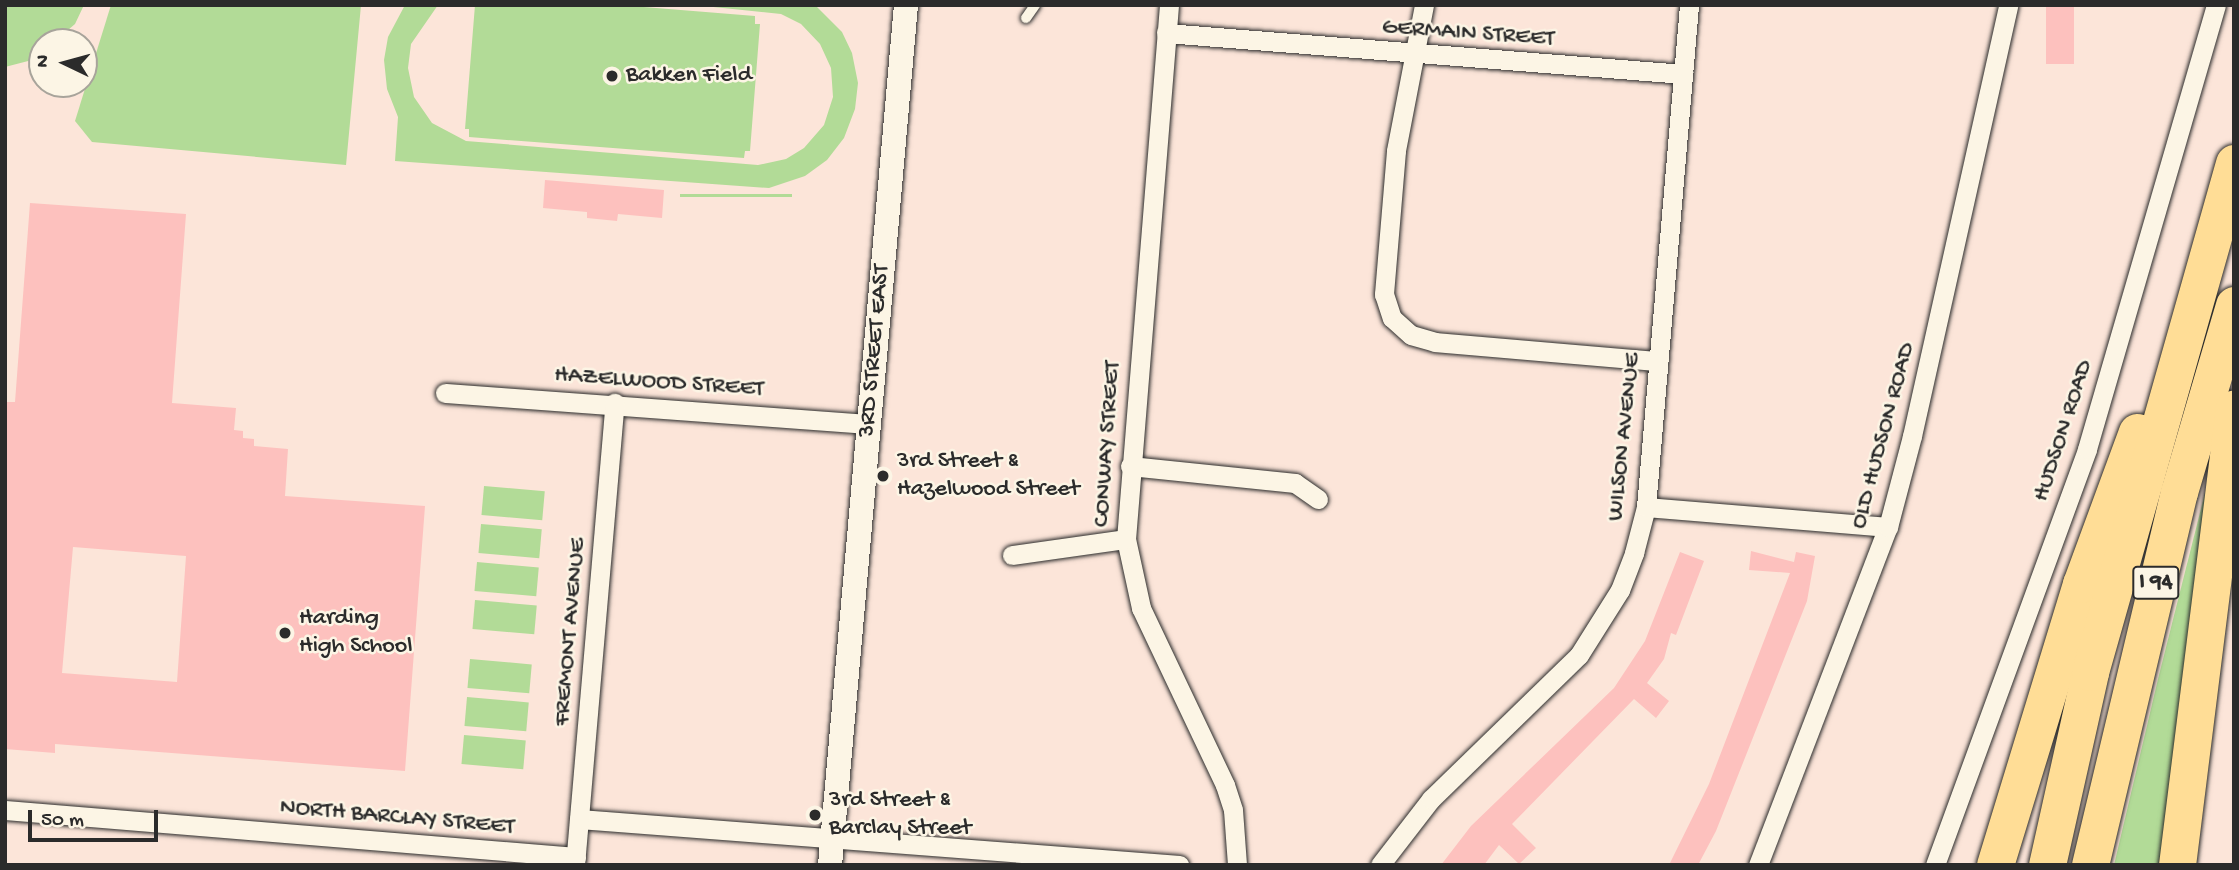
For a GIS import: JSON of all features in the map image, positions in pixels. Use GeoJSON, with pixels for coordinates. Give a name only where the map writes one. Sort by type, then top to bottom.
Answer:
{"type":"FeatureCollection","features":[{"type":"Feature","properties":{"kind":"highway","name":"I 94"},"geometry":{"type":"LineString","coordinates":[[2047,865],[2091,672],[2171,378],[2234,163]]}},
{"type":"Feature","properties":{"kind":"highway","name":"I 94"},"geometry":{"type":"LineString","coordinates":[[2090,865],[2176,506],[2234,305]]}},
{"type":"Feature","properties":{"kind":"highway"},"geometry":{"type":"LineString","coordinates":[[1995,865],[2081,584],[2128,447],[2171,378]]}},
{"type":"Feature","properties":{"kind":"highway"},"geometry":{"type":"LineString","coordinates":[[2177,865],[2234,409]]}},
{"type":"Feature","properties":{"kind":"street","name":"3RD STREET EAST"},"geometry":{"type":"LineString","coordinates":[[831,853],[906,5]]}},
{"type":"Feature","properties":{"kind":"street","name":"CONWAY STREET"},"geometry":{"type":"LineString","coordinates":[[1168,5],[1126,539],[1141,608],[1225,785],[1233,810],[1237,865]]}},
{"type":"Feature","properties":{"kind":"street"},"geometry":{"type":"LineString","coordinates":[[1424,5],[1396,151],[1385,282],[1392,318],[1411,335],[1435,342],[1658,361]]}},
{"type":"Feature","properties":{"kind":"street","name":"WILSON AVENUE"},"geometry":{"type":"LineString","coordinates":[[1380,865],[1431,800],[1579,655],[1620,590],[1646,507],[1689,5]]}},
{"type":"Feature","properties":{"kind":"street","name":"OLD HUDSON ROAD"},"geometry":{"type":"LineString","coordinates":[[1758,865],[1888,527],[1915,423],[2008,5]]}},
{"type":"Feature","properties":{"kind":"street","name":"HUDSON ROAD"},"geometry":{"type":"LineString","coordinates":[[1935,865],[2087,449],[2216,5]]}},
{"type":"Feature","properties":{"kind":"street","name":"GERMAIN STREET"},"geometry":{"type":"LineString","coordinates":[[1166,33],[1413,55],[1683,74]]}},
{"type":"Feature","properties":{"kind":"street","name":"HAZELWOOD STREET"},"geometry":{"type":"LineString","coordinates":[[445,393],[615,403],[869,424]]}},
{"type":"Feature","properties":{"kind":"street","name":"FREMONT AVENUE"},"geometry":{"type":"LineString","coordinates":[[576,861],[615,403]]}},
{"type":"Feature","properties":{"kind":"street"},"geometry":{"type":"LineString","coordinates":[[1130,466],[1295,482],[1318,499]]}},
{"type":"Feature","properties":{"kind":"street"},"geometry":{"type":"LineString","coordinates":[[1646,507],[1888,527]]}},
{"type":"Feature","properties":{"kind":"street"},"geometry":{"type":"LineString","coordinates":[[1012,555],[1126,539]]}},
{"type":"Feature","properties":{"kind":"street","name":"NORTH BARCLAY STREET"},"geometry":{"type":"LineString","coordinates":[[5,810],[576,861]]}},
{"type":"Feature","properties":{"kind":"street"},"geometry":{"type":"LineString","coordinates":[[579,819],[831,853],[1179,865]]}},
{"type":"Feature","properties":{"kind":"lane"},"geometry":{"type":"LineString","coordinates":[[1026,18],[1035,5]]}},
{"type":"Feature","properties":{"kind":"green space"},"geometry":{"type":"Polygon","coordinates":[[[5,5],[84,5],[70,28],[28,28],[28,61],[5,67],[5,5]]]}},
{"type":"Feature","properties":{"kind":"green space"},"geometry":{"type":"Polygon","coordinates":[[[111,5],[361,5],[346,165],[92,142],[75,121],[82,98],[98,98],[98,47],[111,5]]]}},
{"type":"Feature","properties":{"kind":"green space"},"geometry":{"type":"Polygon","coordinates":[[[405,5],[438,5],[411,44],[408,68],[414,97],[432,123],[466,141],[758,165],[786,159],[804,148],[824,125],[833,97],[831,68],[820,44],[801,24],[781,14],[694,5],[815,5],[842,32],[852,53],[858,83],[855,109],[844,138],[827,160],[805,176],[769,188],[395,161],[398,117],[387,89],[384,60],[388,37],[405,5]]]}},
{"type":"Feature","properties":{"kind":"green space","name":"Bakken Field"},"geometry":{"type":"Polygon","coordinates":[[[475,5],[619,5],[755,16],[755,24],[760,24],[750,151],[745,151],[744,158],[469,137],[469,129],[465,129],[475,5]]]}},
{"type":"Feature","properties":{"kind":"green space"},"geometry":{"type":"Polygon","coordinates":[[[680,194],[792,194],[792,197],[680,197],[680,194]]]}},
{"type":"Feature","properties":{"kind":"green space"},"geometry":{"type":"Polygon","coordinates":[[[2210,473],[2166,865],[2114,865],[2158,679],[2210,473]]]}},
{"type":"Feature","properties":{"kind":"green space"},"geometry":{"type":"Polygon","coordinates":[[[484,486],[545,491],[542,520],[481,515],[484,486]]]}},
{"type":"Feature","properties":{"kind":"green space"},"geometry":{"type":"Polygon","coordinates":[[[481,524],[542,529],[539,558],[478,553],[481,524]]]}},
{"type":"Feature","properties":{"kind":"green space"},"geometry":{"type":"Polygon","coordinates":[[[477,562],[539,567],[536,596],[474,591],[477,562]]]}},
{"type":"Feature","properties":{"kind":"green space"},"geometry":{"type":"Polygon","coordinates":[[[475,600],[537,605],[534,634],[472,629],[475,600]]]}},
{"type":"Feature","properties":{"kind":"green space"},"geometry":{"type":"Polygon","coordinates":[[[470,659],[532,664],[529,693],[467,688],[470,659]]]}},
{"type":"Feature","properties":{"kind":"green space"},"geometry":{"type":"Polygon","coordinates":[[[467,697],[529,702],[526,731],[464,726],[467,697]]]}},
{"type":"Feature","properties":{"kind":"green space"},"geometry":{"type":"Polygon","coordinates":[[[464,735],[526,740],[523,769],[461,764],[464,735]]]}},
{"type":"Feature","properties":{"kind":"building"},"geometry":{"type":"Polygon","coordinates":[[[2046,5],[2074,5],[2074,64],[2046,64],[2046,5]]]}},
{"type":"Feature","properties":{"kind":"building"},"geometry":{"type":"Polygon","coordinates":[[[545,180],[664,190],[662,218],[618,214],[617,221],[587,218],[587,212],[543,208],[545,180]]]}},
{"type":"Feature","properties":{"kind":"building"},"geometry":{"type":"Polygon","coordinates":[[[30,203],[186,214],[172,403],[236,408],[234,430],[243,431],[243,438],[254,439],[254,446],[288,449],[285,496],[425,506],[405,771],[55,744],[55,753],[5,749],[5,402],[15,402],[30,203]],[[73,547],[62,673],[177,682],[186,556],[73,547]]]}},
{"type":"Feature","properties":{"kind":"building"},"geometry":{"type":"Polygon","coordinates":[[[1751,551],[1794,562],[1796,552],[1815,556],[1807,601],[1716,831],[1698,865],[1669,865],[1709,784],[1790,573],[1749,570],[1751,551]]]}},
{"type":"Feature","properties":{"kind":"building"},"geometry":{"type":"Polygon","coordinates":[[[1680,552],[1704,561],[1676,635],[1671,633],[1664,659],[1647,683],[1669,701],[1656,718],[1634,699],[1512,824],[1536,848],[1519,864],[1499,845],[1484,865],[1441,865],[1471,826],[1614,688],[1645,641],[1680,552]]]}},
{"type":"Feature","properties":{"kind":"place","name":"Bakken Field"},"geometry":{"type":"Point","coordinates":[612,76]}},
{"type":"Feature","properties":{"kind":"place","name":"3rd Street & Hazelwood Street"},"geometry":{"type":"Point","coordinates":[883,476]}},
{"type":"Feature","properties":{"kind":"place","name":"Harding High School"},"geometry":{"type":"Point","coordinates":[285,633]}},
{"type":"Feature","properties":{"kind":"place","name":"3rd Street & Barclay Street"},"geometry":{"type":"Point","coordinates":[815,815]}}]}
